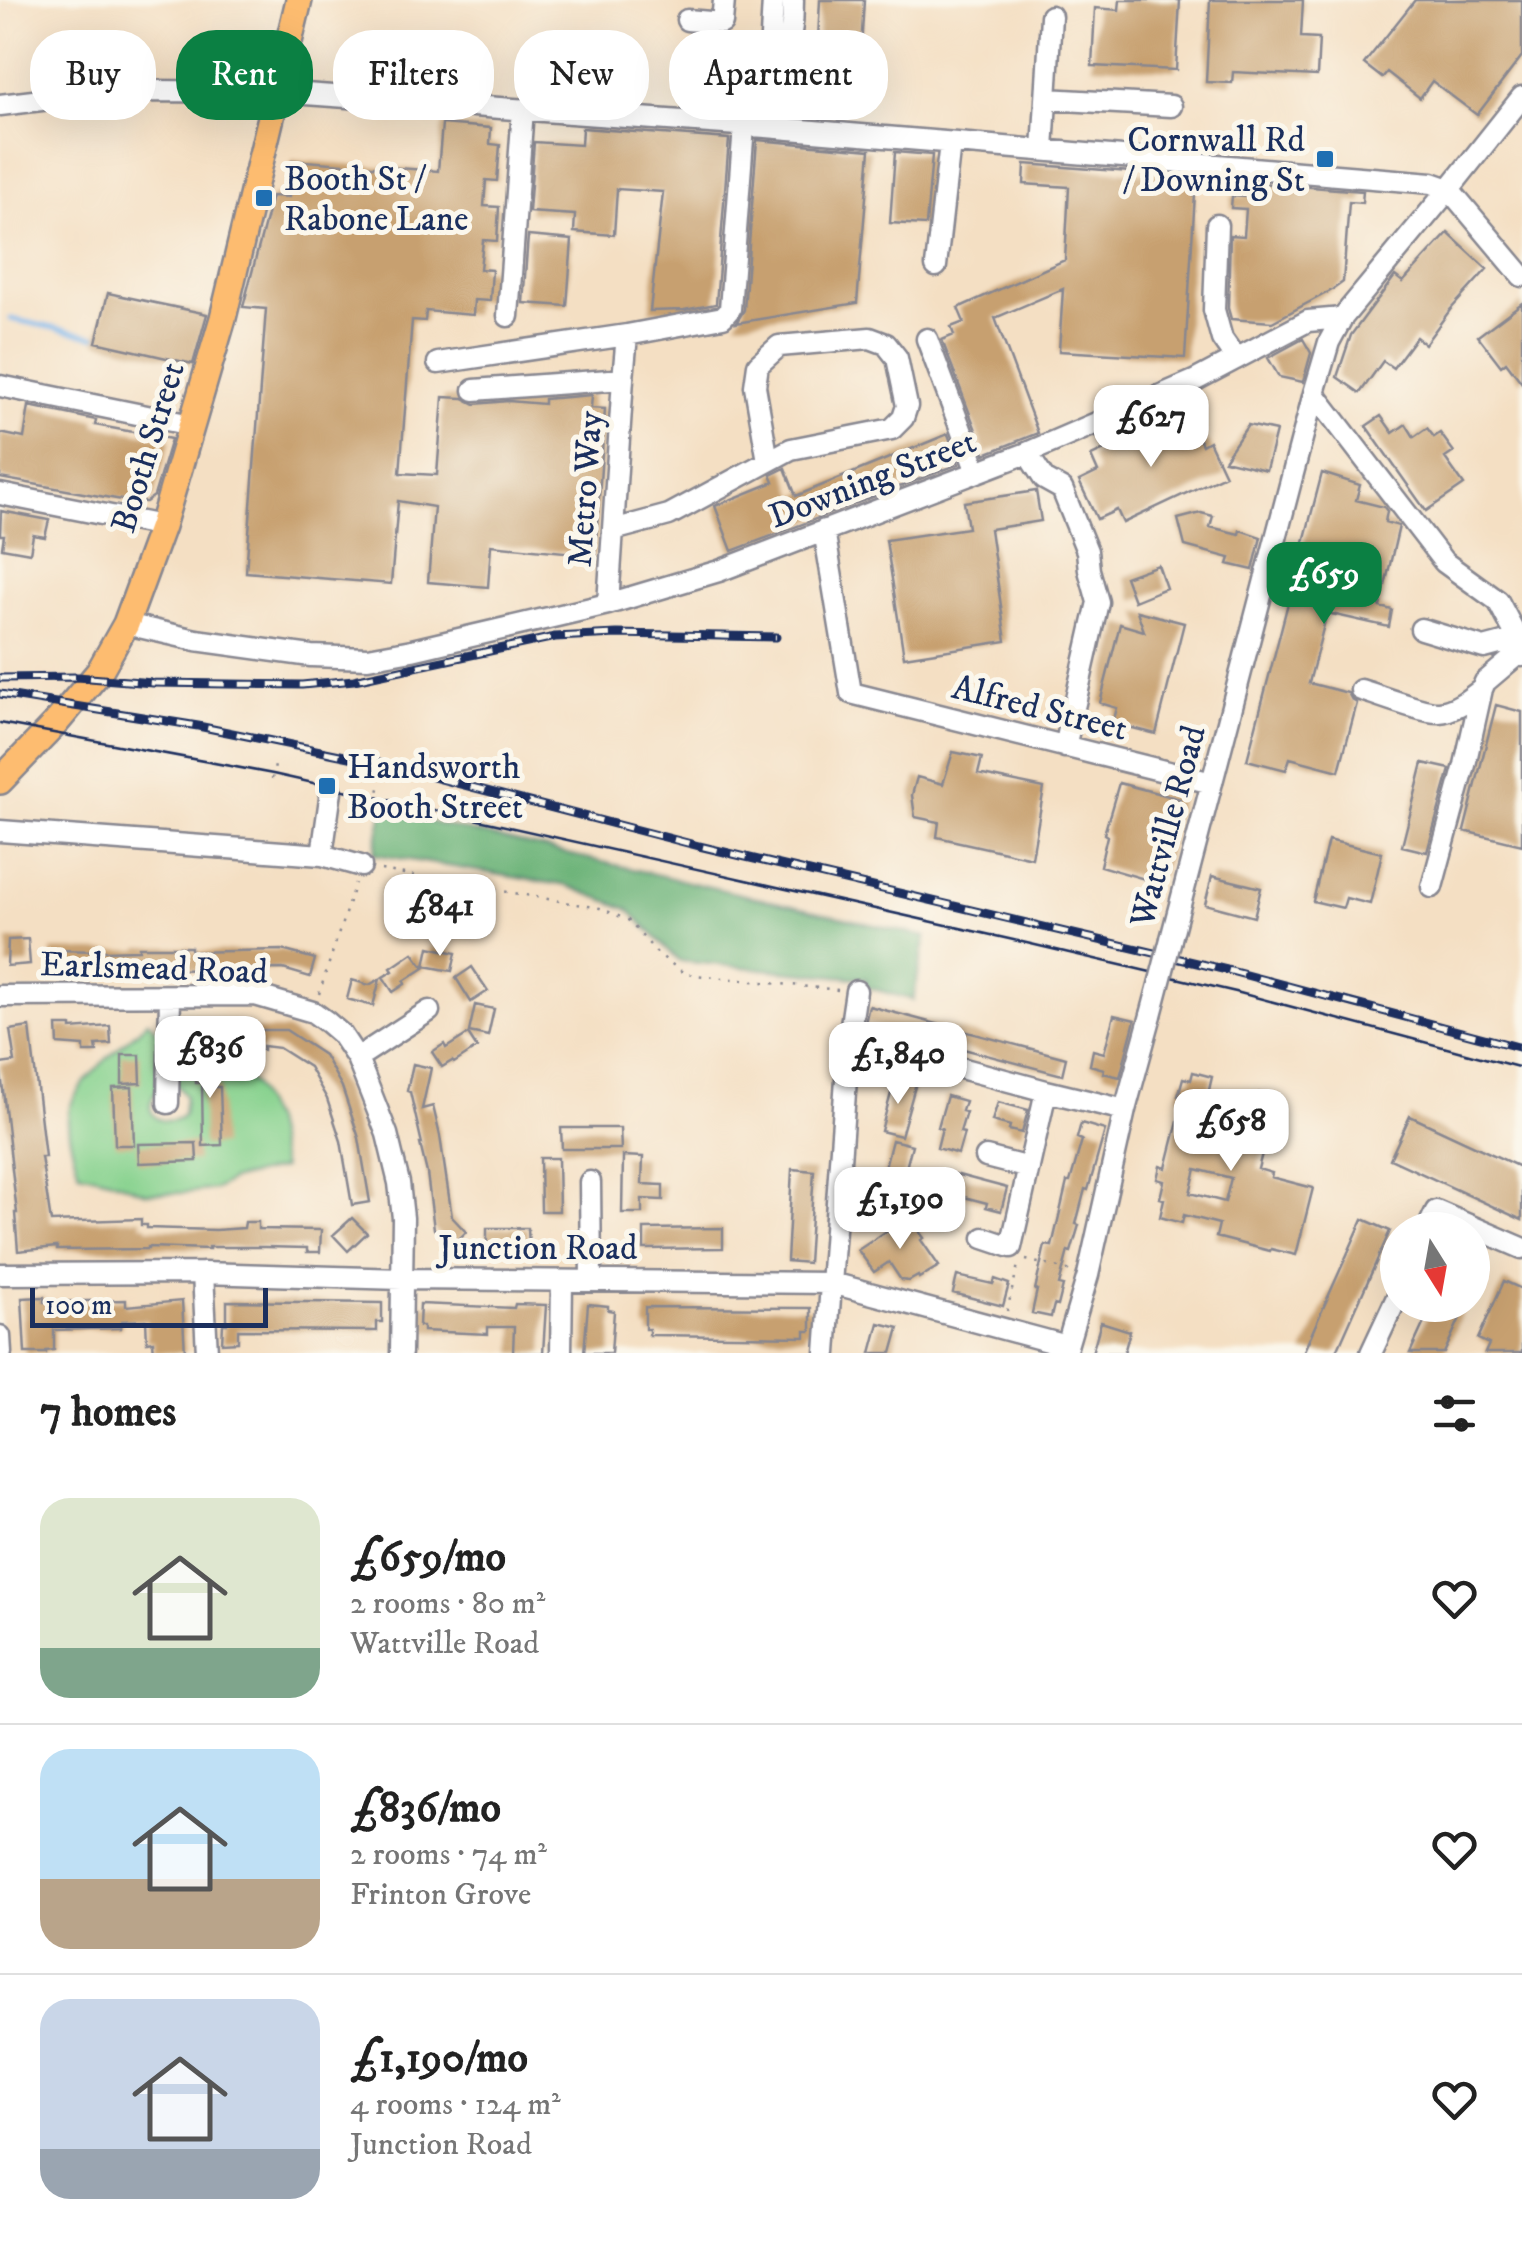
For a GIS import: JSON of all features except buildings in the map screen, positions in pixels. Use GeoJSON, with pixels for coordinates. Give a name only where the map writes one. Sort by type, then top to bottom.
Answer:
{"type":"FeatureCollection","features":[{"type":"Feature","properties":{"kind":"main road","name":"Booth Street"},"geometry":{"type":"LineString","coordinates":[[291,30],[298,0]]}},
{"type":"Feature","properties":{"kind":"main road","name":"Booth Street"},"geometry":{"type":"LineString","coordinates":[[0,780],[99,672],[126,624],[162,526],[223,318],[270,120]]}},
{"type":"Feature","properties":{"kind":"street"},"geometry":{"type":"LineString","coordinates":[[687,20],[722,23],[724,0]]}},
{"type":"Feature","properties":{"kind":"street"},"geometry":{"type":"LineString","coordinates":[[771,30],[773,0]]}},
{"type":"Feature","properties":{"kind":"street"},"geometry":{"type":"LineString","coordinates":[[791,30],[794,0]]}},
{"type":"Feature","properties":{"kind":"street"},"geometry":{"type":"LineString","coordinates":[[1042,150],[1051,16]]}},
{"type":"Feature","properties":{"kind":"street"},"geometry":{"type":"LineString","coordinates":[[0,105],[176,91]]}},
{"type":"Feature","properties":{"kind":"street"},"geometry":{"type":"LineString","coordinates":[[313,94],[514,108]]}},
{"type":"Feature","properties":{"kind":"street"},"geometry":{"type":"LineString","coordinates":[[1342,318],[1522,97]]}},
{"type":"Feature","properties":{"kind":"street"},"geometry":{"type":"LineString","coordinates":[[1046,99],[1171,106]]}},
{"type":"Feature","properties":{"kind":"street"},"geometry":{"type":"LineString","coordinates":[[649,118],[1432,183],[1449,190],[1522,276]]}},
{"type":"Feature","properties":{"kind":"street"},"geometry":{"type":"LineString","coordinates":[[508,316],[522,120]]}},
{"type":"Feature","properties":{"kind":"street"},"geometry":{"type":"LineString","coordinates":[[438,363],[723,317],[730,309],[756,120]]}},
{"type":"Feature","properties":{"kind":"street"},"geometry":{"type":"LineString","coordinates":[[936,266],[950,143]]}},
{"type":"Feature","properties":{"kind":"street"},"geometry":{"type":"LineString","coordinates":[[1217,225],[1214,310],[1222,339],[1236,359]]}},
{"type":"Feature","properties":{"kind":"street","name":"Downing Street"},"geometry":{"type":"LineString","coordinates":[[126,624],[196,640],[311,656],[356,658],[412,650],[510,620],[608,604],[720,571],[1027,453],[1194,382],[1308,321],[1342,318]]}},
{"type":"Feature","properties":{"kind":"street","name":"Wattville Road"},"geometry":{"type":"LineString","coordinates":[[1066,1349],[1314,393],[1328,342],[1342,318]]}},
{"type":"Feature","properties":{"kind":"street","name":"Metro Way"},"geometry":{"type":"LineString","coordinates":[[608,604],[628,334]]}},
{"type":"Feature","properties":{"kind":"street"},"geometry":{"type":"LineString","coordinates":[[614,530],[668,515],[790,450],[892,429],[904,418],[906,406],[897,358],[886,344],[870,338],[779,346],[758,365],[755,386],[768,461]]}},
{"type":"Feature","properties":{"kind":"street"},"geometry":{"type":"LineString","coordinates":[[927,339],[977,472]]}},
{"type":"Feature","properties":{"kind":"street"},"geometry":{"type":"LineString","coordinates":[[474,390],[623,379]]}},
{"type":"Feature","properties":{"kind":"street"},"geometry":{"type":"LineString","coordinates":[[0,386],[191,425]]}},
{"type":"Feature","properties":{"kind":"street"},"geometry":{"type":"LineString","coordinates":[[1314,393],[1444,562],[1498,601],[1519,650]]}},
{"type":"Feature","properties":{"kind":"street"},"geometry":{"type":"LineString","coordinates":[[1027,453],[1044,479],[1062,489],[1087,551],[1098,602],[1066,748]]}},
{"type":"Feature","properties":{"kind":"street"},"geometry":{"type":"LineString","coordinates":[[0,494],[162,526]]}},
{"type":"Feature","properties":{"kind":"street","name":"Alfred Street"},"geometry":{"type":"LineString","coordinates":[[824,530],[852,693],[1212,783]]}},
{"type":"Feature","properties":{"kind":"street"},"geometry":{"type":"LineString","coordinates":[[1421,628],[1484,648],[1519,650]]}},
{"type":"Feature","properties":{"kind":"street"},"geometry":{"type":"LineString","coordinates":[[1432,887],[1482,689],[1519,650]]}},
{"type":"Feature","properties":{"kind":"street"},"geometry":{"type":"LineString","coordinates":[[1360,690],[1439,712],[1467,701],[1482,689]]}},
{"type":"Feature","properties":{"kind":"street"},"geometry":{"type":"LineString","coordinates":[[322,855],[331,792]]}},
{"type":"Feature","properties":{"kind":"street"},"geometry":{"type":"LineString","coordinates":[[0,831],[322,855],[360,866]]}},
{"type":"Feature","properties":{"kind":"street"},"geometry":{"type":"LineString","coordinates":[[826,1353],[848,1038],[856,991]]}},
{"type":"Feature","properties":{"kind":"street","name":"Earlsmead Road"},"geometry":{"type":"LineString","coordinates":[[0,996],[255,995],[313,1012],[328,1022],[357,1058],[387,1134],[399,1183],[403,1218],[400,1353]]}},
{"type":"Feature","properties":{"kind":"street"},"geometry":{"type":"LineString","coordinates":[[168,1103],[170,996]]}},
{"type":"Feature","properties":{"kind":"street"},"geometry":{"type":"LineString","coordinates":[[357,1058],[429,1011]]}},
{"type":"Feature","properties":{"kind":"street"},"geometry":{"type":"LineString","coordinates":[[848,1038],[1125,1110]]}},
{"type":"Feature","properties":{"kind":"street"},"geometry":{"type":"LineString","coordinates":[[984,1238],[1012,1247],[1046,1092]]}},
{"type":"Feature","properties":{"kind":"street"},"geometry":{"type":"LineString","coordinates":[[986,1157],[1029,1168]]}},
{"type":"Feature","properties":{"kind":"street"},"geometry":{"type":"LineString","coordinates":[[590,1182],[591,1280]]}},
{"type":"Feature","properties":{"kind":"street"},"geometry":{"type":"LineString","coordinates":[[1490,1234],[1522,1248]]}},
{"type":"Feature","properties":{"kind":"street"},"geometry":{"type":"LineString","coordinates":[[203,1273],[207,1353]]}},
{"type":"Feature","properties":{"kind":"street","name":"Junction Road"},"geometry":{"type":"LineString","coordinates":[[0,1274],[203,1273],[832,1283],[1002,1327],[1066,1349]]}},
{"type":"Feature","properties":{"kind":"street"},"geometry":{"type":"LineString","coordinates":[[560,1353],[562,1280]]}},
{"type":"Feature","properties":{"kind":"street"},"geometry":{"type":"LineString","coordinates":[[1371,1353],[1386,1322]]}},
{"type":"Feature","properties":{"kind":"street"},"geometry":{"type":"LineString","coordinates":[[0,1336],[1,1353]]}},
{"type":"Feature","properties":{"kind":"path"},"geometry":{"type":"LineString","coordinates":[[272,779],[276,761]]}},
{"type":"Feature","properties":{"kind":"path"},"geometry":{"type":"LineString","coordinates":[[376,801],[380,784]]}},
{"type":"Feature","properties":{"kind":"path"},"geometry":{"type":"LineString","coordinates":[[313,1012],[360,866],[600,908],[628,920],[657,953],[685,974],[856,991]]}},
{"type":"Feature","properties":{"kind":"path"},"geometry":{"type":"LineString","coordinates":[[1002,1327],[1020,1258],[1088,1275]]}},
{"type":"Feature","properties":{"kind":"green space"},"geometry":{"type":"Polygon","coordinates":[[[383,811],[926,937],[913,1000],[866,987],[866,979],[679,961],[628,909],[568,886],[374,854],[383,811]]]}},
{"type":"Feature","properties":{"kind":"green space"},"geometry":{"type":"Polygon","coordinates":[[[189,1020],[254,1085],[272,1122],[282,1168],[231,1180],[216,1189],[184,1193],[146,1193],[79,1172],[69,1131],[71,1104],[88,1078],[148,1021],[161,1034],[162,1080],[153,1097],[152,1112],[165,1121],[183,1115],[185,1096],[176,1084],[175,1036],[189,1020]]]}},
{"type":"Feature","properties":{"kind":"waterway"},"geometry":{"type":"LineString","coordinates":[[11,319],[96,337]]}},
{"type":"Feature","properties":{"kind":"tram line"},"geometry":{"type":"LineString","coordinates":[[0,723],[273,774],[1018,941],[1236,992],[1522,1068]]}},
{"type":"Feature","properties":{"kind":"railway"},"geometry":{"type":"LineString","coordinates":[[0,678],[302,685],[354,680],[555,637],[776,637]]}},
{"type":"Feature","properties":{"kind":"railway"},"geometry":{"type":"LineString","coordinates":[[0,694],[198,726],[379,763],[699,846],[1227,970],[1522,1048]]}},
{"type":"Feature","properties":{"kind":"place","name":"Cornwall Rd / Downing St"},"geometry":{"type":"Point","coordinates":[1325,159]}},
{"type":"Feature","properties":{"kind":"place","name":"Booth St / Rabone Lane"},"geometry":{"type":"Point","coordinates":[264,198]}},
{"type":"Feature","properties":{"kind":"place","name":"Handsworth Booth Street"},"geometry":{"type":"Point","coordinates":[327,786]}}]}
